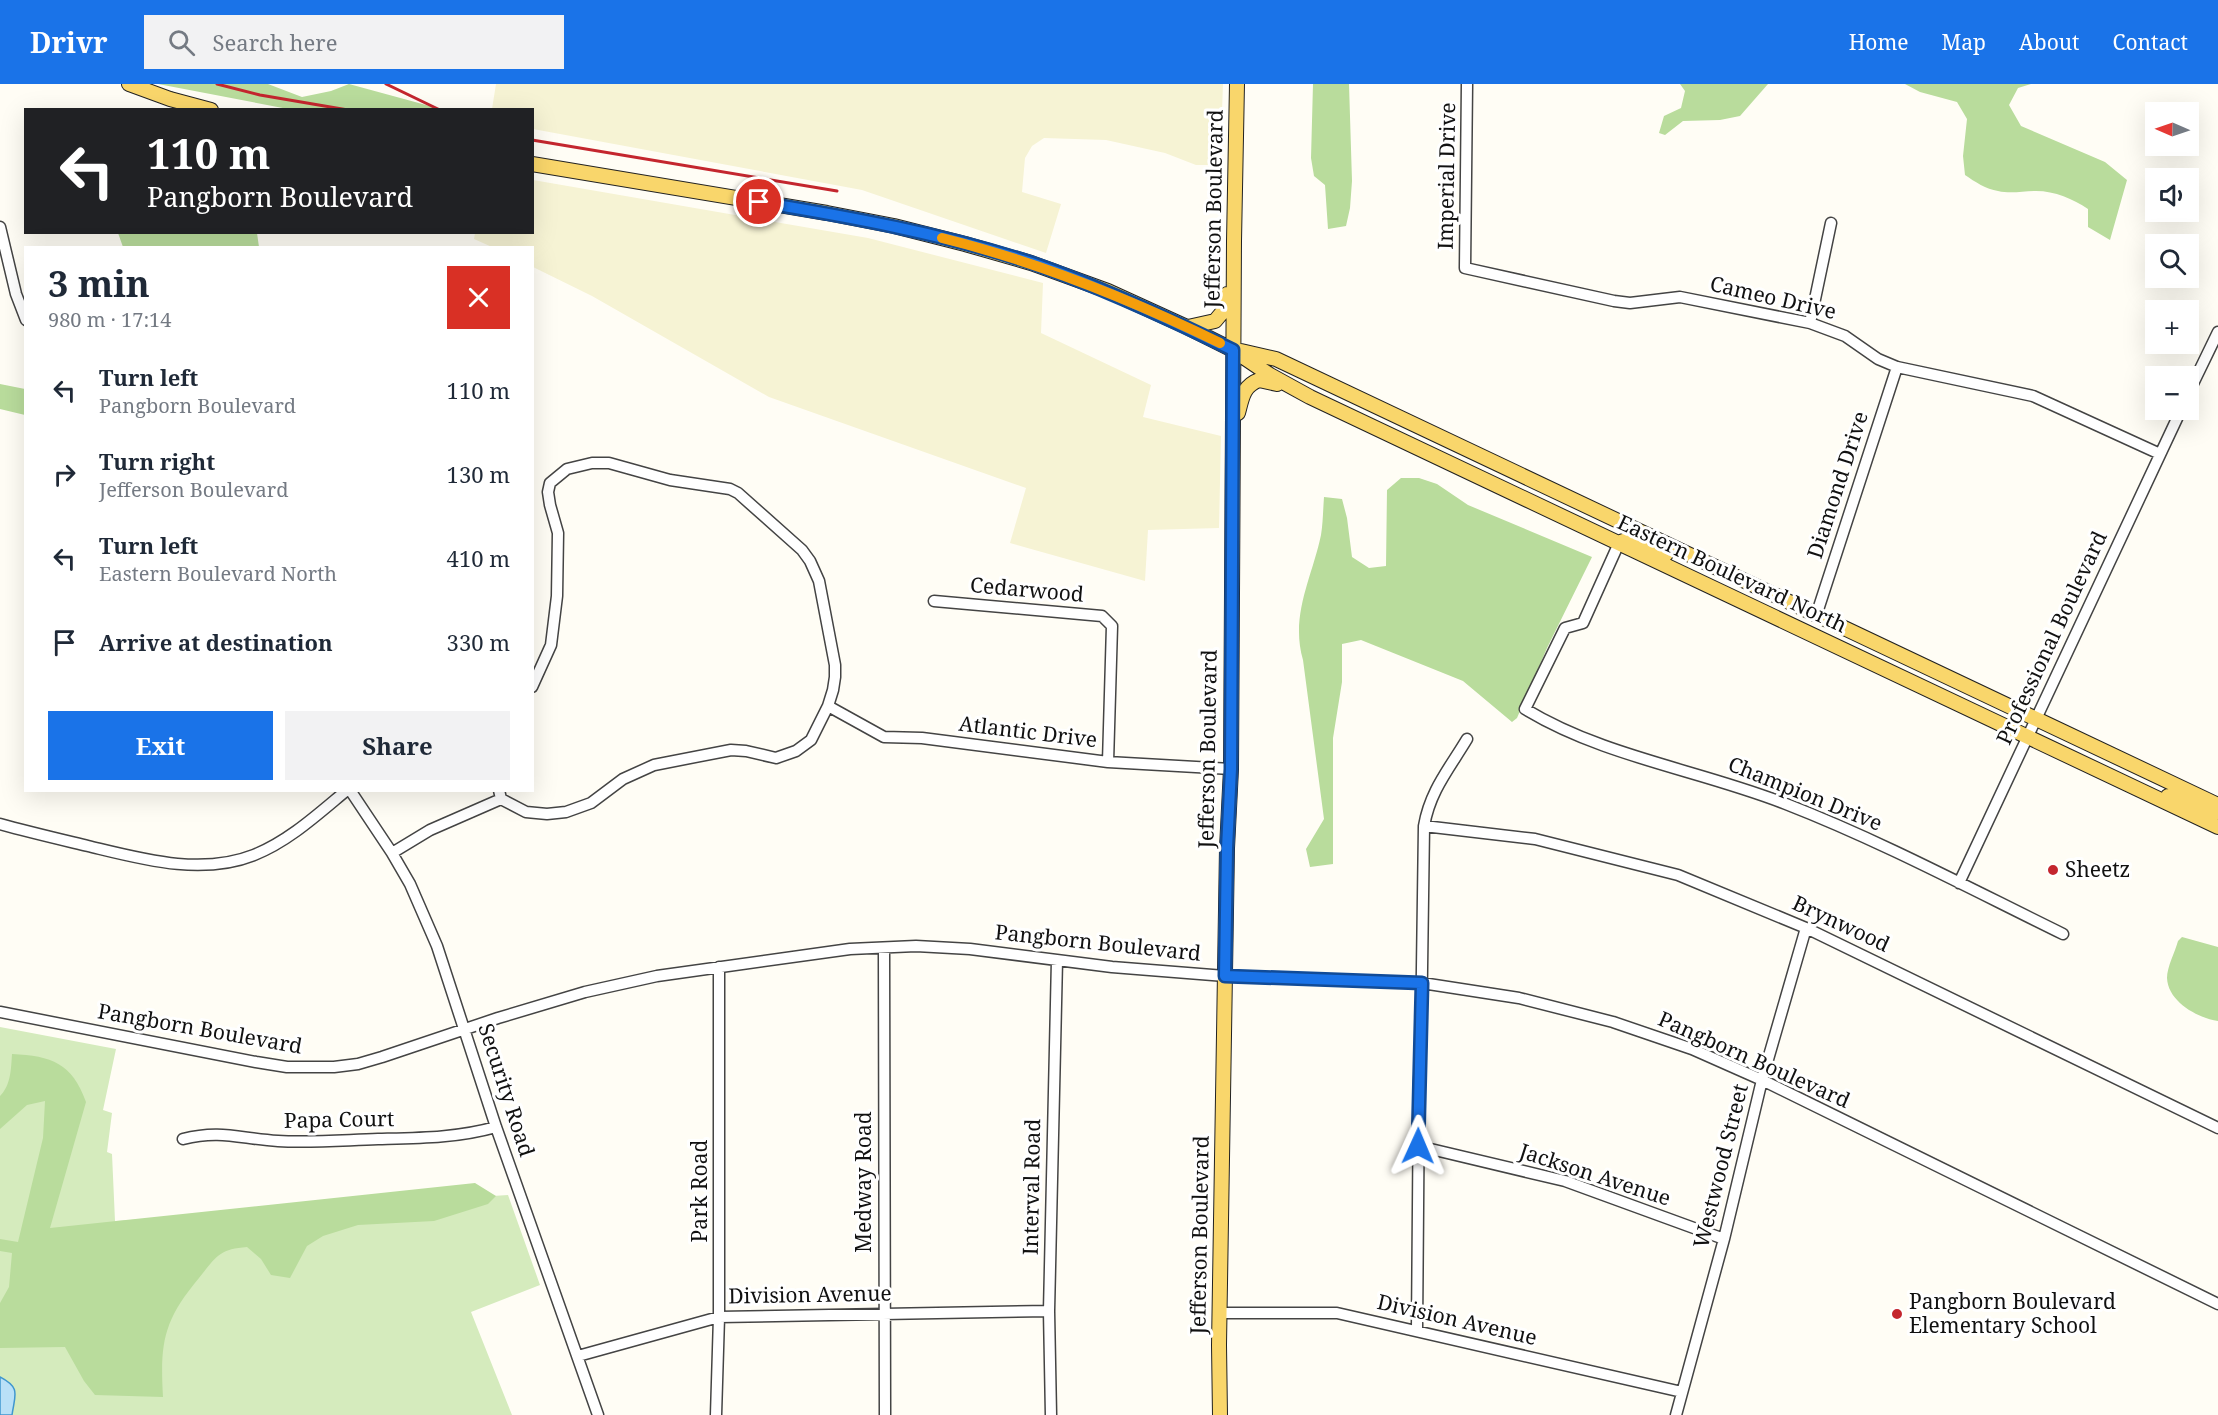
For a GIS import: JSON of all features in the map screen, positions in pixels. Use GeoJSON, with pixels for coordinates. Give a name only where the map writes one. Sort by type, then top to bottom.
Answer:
{"type":"FeatureCollection","features":[{"type":"Feature","properties":{"kind":"main road"},"geometry":{"type":"LineString","coordinates":[[129,84],[204,108]]}},
{"type":"Feature","properties":{"kind":"main road","name":"Jefferson Boulevard"},"geometry":{"type":"LineString","coordinates":[[1220,1415],[1227,848],[1231,769],[1232,439],[1237,84]]}},
{"type":"Feature","properties":{"kind":"main road","name":"Eastern Boulevard North"},"geometry":{"type":"LineString","coordinates":[[534,164],[827,213],[965,244],[1031,263],[1108,291],[1233,350],[1270,375],[1310,397],[2218,827]]}},
{"type":"Feature","properties":{"kind":"main road"},"geometry":{"type":"LineString","coordinates":[[1187,327],[1215,321],[1225,309],[1234,241]]}},
{"type":"Feature","properties":{"kind":"main road","name":"Eastern Boulevard North"},"geometry":{"type":"LineString","coordinates":[[1233,350],[1276,359],[2218,805]]}},
{"type":"Feature","properties":{"kind":"main road"},"geometry":{"type":"LineString","coordinates":[[1232,439],[1243,391],[1253,382],[1266,380],[1310,397]]}},
{"type":"Feature","properties":{"kind":"main road"},"geometry":{"type":"LineString","coordinates":[[1619,543],[1626,539],[1635,540],[1699,569],[1719,569]]}},
{"type":"Feature","properties":{"kind":"main road"},"geometry":{"type":"LineString","coordinates":[[1697,580],[1720,584],[1796,620],[1808,621],[1816,616]]}},
{"type":"Feature","properties":{"kind":"main road"},"geometry":{"type":"LineString","coordinates":[[2117,780],[2218,812]]}},
{"type":"Feature","properties":{"kind":"street","name":"Imperial Drive"},"geometry":{"type":"LineString","coordinates":[[1465,268],[1467,84]]}},
{"type":"Feature","properties":{"kind":"street"},"geometry":{"type":"LineString","coordinates":[[1810,323],[1832,223]]}},
{"type":"Feature","properties":{"kind":"street"},"geometry":{"type":"LineString","coordinates":[[0,227],[16,294],[24,315]]}},
{"type":"Feature","properties":{"kind":"street","name":"Cameo Drive"},"geometry":{"type":"LineString","coordinates":[[1465,268],[1614,301],[1630,303],[1680,297],[1810,323],[1845,336],[1878,359],[1897,367],[2033,396],[2160,454]]}},
{"type":"Feature","properties":{"kind":"street"},"geometry":{"type":"LineString","coordinates":[[2199,371],[2218,332]]}},
{"type":"Feature","properties":{"kind":"street","name":"Diamond Drive"},"geometry":{"type":"LineString","coordinates":[[1816,616],[1897,367]]}},
{"type":"Feature","properties":{"kind":"street","name":"Professional Boulevard"},"geometry":{"type":"LineString","coordinates":[[1959,884],[2176,420]]}},
{"type":"Feature","properties":{"kind":"street"},"geometry":{"type":"LineString","coordinates":[[392,853],[422,834],[500,795],[526,812],[547,814],[566,812],[591,803],[623,779],[654,765],[731,750],[776,758],[796,751],[811,740],[828,706],[833,690],[835,665],[819,581],[802,550],[738,493],[730,489],[670,480],[609,463],[567,469],[550,483],[548,492],[558,533],[557,596],[551,645],[534,683]]}},
{"type":"Feature","properties":{"kind":"street","name":"Champion Drive"},"geometry":{"type":"LineString","coordinates":[[1619,543],[1583,623],[1565,628],[1525,709],[1585,738],[1732,784],[1845,828],[2063,934]]}},
{"type":"Feature","properties":{"kind":"street","name":"Cedarwood"},"geometry":{"type":"LineString","coordinates":[[934,601],[1102,616],[1112,626],[1108,762]]}},
{"type":"Feature","properties":{"kind":"street","name":"Atlantic Drive"},"geometry":{"type":"LineString","coordinates":[[828,706],[884,737],[922,738],[1108,762],[1231,769]]}},
{"type":"Feature","properties":{"kind":"street"},"geometry":{"type":"LineString","coordinates":[[1417,1330],[1424,826],[1432,793],[1467,739]]}},
{"type":"Feature","properties":{"kind":"street"},"geometry":{"type":"LineString","coordinates":[[0,824],[133,857],[176,864],[208,865],[231,862],[254,855],[275,844],[302,827],[346,792]]}},
{"type":"Feature","properties":{"kind":"street","name":"Security Road"},"geometry":{"type":"LineString","coordinates":[[350,792],[392,853],[425,917],[465,1029],[496,1127],[598,1415]]}},
{"type":"Feature","properties":{"kind":"street","name":"Brynwood"},"geometry":{"type":"LineString","coordinates":[[1424,826],[1535,839],[1678,875],[1806,928],[2218,1128]]}},
{"type":"Feature","properties":{"kind":"street","name":"Westwood Street"},"geometry":{"type":"LineString","coordinates":[[1676,1415],[1724,1239],[1762,1080],[1806,928]]}},
{"type":"Feature","properties":{"kind":"street","name":"Pangborn Boulevard"},"geometry":{"type":"LineString","coordinates":[[0,1012],[256,1062],[311,1068],[358,1064],[585,992],[657,976],[850,949],[916,946],[970,949],[1225,976],[1422,983],[1519,998],[1613,1022],[1692,1049],[1762,1080],[2218,1304]]}},
{"type":"Feature","properties":{"kind":"street","name":"Medway Road"},"geometry":{"type":"LineString","coordinates":[[884,948],[885,1415]]}},
{"type":"Feature","properties":{"kind":"street","name":"Interval Road"},"geometry":{"type":"LineString","coordinates":[[1051,1415],[1049,1311],[1057,960]]}},
{"type":"Feature","properties":{"kind":"street","name":"Park Road"},"geometry":{"type":"LineString","coordinates":[[716,1415],[719,1317],[719,967]]}},
{"type":"Feature","properties":{"kind":"street","name":"Papa Court"},"geometry":{"type":"LineString","coordinates":[[183,1139],[208,1133],[221,1133],[278,1141],[340,1141],[459,1136],[496,1127]]}},
{"type":"Feature","properties":{"kind":"street","name":"Jackson Avenue"},"geometry":{"type":"LineString","coordinates":[[1418,1146],[1565,1181],[1724,1239]]}},
{"type":"Feature","properties":{"kind":"street","name":"Division Avenue"},"geometry":{"type":"LineString","coordinates":[[578,1356],[719,1317],[1049,1311]]}},
{"type":"Feature","properties":{"kind":"street","name":"Division Avenue"},"geometry":{"type":"LineString","coordinates":[[1220,1313],[1337,1313],[1682,1392]]}},
{"type":"Feature","properties":{"kind":"shaded area"},"geometry":{"type":"Polygon","coordinates":[[[496,84],[1223,84],[1220,165],[1196,165],[1165,153],[1106,140],[1044,138],[1032,146],[1025,158],[1022,192],[1061,204],[1046,253],[862,190],[534,129],[534,108],[492,108],[496,84]]]}},
{"type":"Feature","properties":{"kind":"shaded area"},"geometry":{"type":"Polygon","coordinates":[[[534,180],[868,238],[1043,283],[1041,333],[1151,385],[1143,417],[1221,436],[1219,528],[1148,530],[1145,581],[1010,543],[1026,488],[769,397],[592,296],[534,267],[534,246],[490,246],[474,239],[475,234],[534,234],[534,180]]]}},
{"type":"Feature","properties":{"kind":"green space"},"geometry":{"type":"Polygon","coordinates":[[[158,84],[268,84],[302,97],[331,91],[349,84],[437,108],[283,108],[158,84]]]}},
{"type":"Feature","properties":{"kind":"green space"},"geometry":{"type":"Polygon","coordinates":[[[1313,84],[1349,84],[1352,181],[1346,226],[1328,229],[1325,185],[1314,176],[1311,158],[1313,84]]]}},
{"type":"Feature","properties":{"kind":"green space"},"geometry":{"type":"Polygon","coordinates":[[[1680,84],[1768,84],[1740,116],[1720,120],[1683,121],[1665,135],[1659,133],[1664,116],[1681,108],[1685,91],[1680,84]]]}},
{"type":"Feature","properties":{"kind":"green space"},"geometry":{"type":"Polygon","coordinates":[[[1905,84],[2031,84],[2018,88],[2009,105],[2021,126],[2105,162],[2127,180],[2110,240],[2088,227],[2088,209],[2070,199],[2043,191],[1994,190],[1965,175],[1963,156],[1967,119],[1957,102],[1920,92],[1905,84]]]}},
{"type":"Feature","properties":{"kind":"green space"},"geometry":{"type":"Polygon","coordinates":[[[118,234],[257,234],[259,246],[123,246],[118,234]]]}},
{"type":"Feature","properties":{"kind":"green space"},"geometry":{"type":"Polygon","coordinates":[[[0,384],[24,389],[24,415],[0,409],[0,384]]]}},
{"type":"Feature","properties":{"kind":"green space"},"geometry":{"type":"Polygon","coordinates":[[[1401,478],[1419,478],[1437,484],[1468,505],[1592,557],[1547,648],[1517,718],[1512,722],[1463,681],[1361,640],[1342,644],[1342,682],[1333,738],[1333,864],[1310,867],[1306,849],[1324,819],[1299,628],[1304,597],[1321,535],[1324,497],[1342,499],[1352,557],[1369,568],[1386,566],[1387,490],[1401,478]]]}},
{"type":"Feature","properties":{"kind":"green space"},"geometry":{"type":"Polygon","coordinates":[[[2182,937],[2218,947],[2218,1021],[2185,1007],[2169,987],[2168,969],[2178,941],[2182,937]]]}},
{"type":"Feature","properties":{"kind":"green space"},"geometry":{"type":"Polygon","coordinates":[[[0,1027],[116,1049],[103,1110],[112,1113],[107,1152],[112,1154],[115,1221],[508,1195],[540,1285],[471,1312],[512,1415],[0,1415],[0,1027]]]}},
{"type":"Feature","properties":{"kind":"green space"},"geometry":{"type":"Polygon","coordinates":[[[12,1054],[38,1057],[59,1064],[74,1078],[86,1102],[50,1228],[475,1183],[496,1196],[488,1204],[434,1221],[358,1225],[323,1236],[307,1246],[290,1278],[271,1275],[261,1259],[247,1247],[224,1252],[214,1259],[187,1293],[171,1320],[166,1333],[162,1362],[163,1397],[95,1395],[84,1381],[65,1347],[0,1348],[0,1303],[9,1287],[12,1253],[0,1251],[0,1239],[18,1242],[43,1138],[45,1101],[27,1105],[0,1129],[0,1096],[8,1082],[12,1054]]]}},
{"type":"Feature","properties":{"kind":"water"},"geometry":{"type":"Polygon","coordinates":[[[0,1377],[14,1388],[12,1415],[0,1415],[0,1377]]]}},
{"type":"Feature","properties":{"kind":"railway"},"geometry":{"type":"LineString","coordinates":[[217,84],[260,95],[336,108]]}},
{"type":"Feature","properties":{"kind":"railway"},"geometry":{"type":"LineString","coordinates":[[386,84],[436,108]]}},
{"type":"Feature","properties":{"kind":"railway"},"geometry":{"type":"LineString","coordinates":[[534,140],[837,191]]}},
{"type":"Feature","properties":{"kind":"slow traffic"},"geometry":{"type":"LineString","coordinates":[[942,238],[1031,263],[1108,291],[1220,343]]}},
{"type":"Feature","properties":{"kind":"place","name":"Sheetz"},"geometry":{"type":"Point","coordinates":[2053,870]}},
{"type":"Feature","properties":{"kind":"place","name":"Pangborn Boulevard Elementary School"},"geometry":{"type":"Point","coordinates":[1897,1314]}},
{"type":"Feature","properties":{"kind":"route"},"geometry":{"type":"LineString","coordinates":[[759,202],[894,226],[1031,263],[1108,291],[1233,350],[1231,769],[1225,976],[1422,983],[1418,1146]]}}]}
